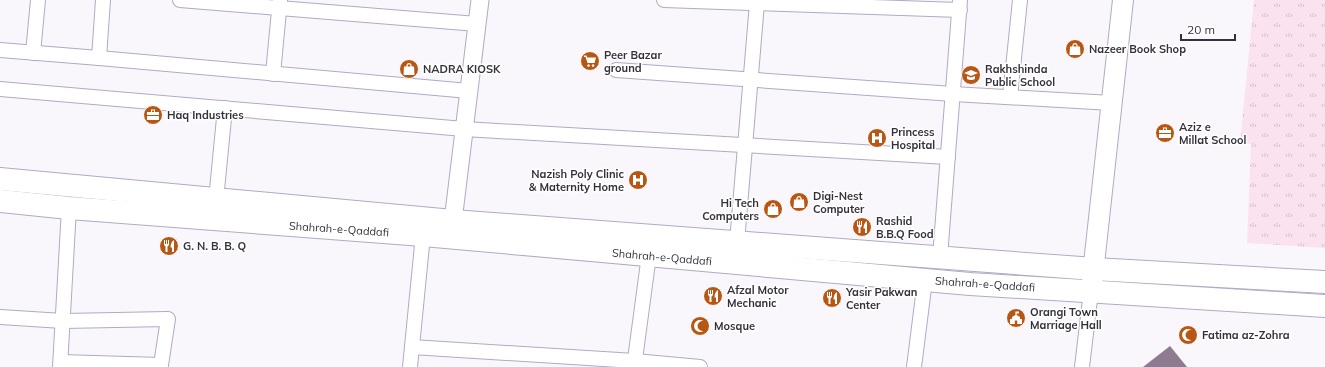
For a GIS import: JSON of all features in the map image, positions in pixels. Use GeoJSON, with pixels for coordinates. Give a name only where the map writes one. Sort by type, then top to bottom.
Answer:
{"type":"FeatureCollection","features":[{"type":"Feature","properties":{"kind":"main road"},"geometry":{"type":"LineString","coordinates":[[1091,292],[1123,0]]}},
{"type":"Feature","properties":{"kind":"main road","name":"Shahrah-e-Qaddafi"},"geometry":{"type":"LineString","coordinates":[[0,179],[453,221],[1094,269],[1325,282]]}},
{"type":"Feature","properties":{"kind":"main road","name":"Shahrah-e-Qaddafi"},"geometry":{"type":"LineString","coordinates":[[0,201],[69,208],[423,235],[925,280],[1091,292],[1325,306]]}},
{"type":"Feature","properties":{"kind":"street"},"geometry":{"type":"LineString","coordinates":[[33,53],[38,0]]}},
{"type":"Feature","properties":{"kind":"street"},"geometry":{"type":"LineString","coordinates":[[99,58],[103,0]]}},
{"type":"Feature","properties":{"kind":"street"},"geometry":{"type":"LineString","coordinates":[[180,0],[279,4],[477,24]]}},
{"type":"Feature","properties":{"kind":"street"},"geometry":{"type":"LineString","coordinates":[[453,221],[480,0]]}},
{"type":"Feature","properties":{"kind":"street"},"geometry":{"type":"LineString","coordinates":[[664,0],[757,3],[960,5],[940,257]]}},
{"type":"Feature","properties":{"kind":"street"},"geometry":{"type":"LineString","coordinates":[[1010,97],[1020,0]]}},
{"type":"Feature","properties":{"kind":"street"},"geometry":{"type":"LineString","coordinates":[[736,242],[757,3]]}},
{"type":"Feature","properties":{"kind":"street"},"geometry":{"type":"LineString","coordinates":[[273,74],[279,4]]}},
{"type":"Feature","properties":{"kind":"street"},"geometry":{"type":"LineString","coordinates":[[0,50],[469,91]]}},
{"type":"Feature","properties":{"kind":"street"},"geometry":{"type":"LineString","coordinates":[[616,70],[953,94],[1112,103]]}},
{"type":"Feature","properties":{"kind":"street"},"geometry":{"type":"LineString","coordinates":[[0,89],[464,129],[948,157]]}},
{"type":"Feature","properties":{"kind":"street"},"geometry":{"type":"LineString","coordinates":[[216,200],[225,108]]}},
{"type":"Feature","properties":{"kind":"street"},"geometry":{"type":"LineString","coordinates":[[0,317],[63,321],[168,319],[161,365],[61,365],[63,321],[69,208]]}},
{"type":"Feature","properties":{"kind":"street"},"geometry":{"type":"LineString","coordinates":[[410,367],[423,235]]}},
{"type":"Feature","properties":{"kind":"street"},"geometry":{"type":"LineString","coordinates":[[634,364],[648,256]]}},
{"type":"Feature","properties":{"kind":"street"},"geometry":{"type":"LineString","coordinates":[[914,367],[925,280]]}},
{"type":"Feature","properties":{"kind":"street"},"geometry":{"type":"LineString","coordinates":[[1082,367],[1091,292]]}},
{"type":"Feature","properties":{"kind":"street"},"geometry":{"type":"LineString","coordinates":[[412,347],[634,364],[700,367]]}},
{"type":"Feature","properties":{"kind":"green space"},"geometry":{"type":"Polygon","coordinates":[[[1254,0],[1325,0],[1325,248],[1247,243],[1251,144],[1240,143],[1254,0]]]}},
{"type":"Feature","properties":{"kind":"building"},"geometry":{"type":"Polygon","coordinates":[[[1170,346],[1187,367],[1143,367],[1170,346]]]}},
{"type":"Feature","properties":{"kind":"place","name":"Nazeer Book Shop"},"geometry":{"type":"Point","coordinates":[1075,49]}},
{"type":"Feature","properties":{"kind":"place","name":"Peer Bazar ground"},"geometry":{"type":"Point","coordinates":[590,61]}},
{"type":"Feature","properties":{"kind":"place","name":"NADRA KIOSK"},"geometry":{"type":"Point","coordinates":[409,69]}},
{"type":"Feature","properties":{"kind":"place","name":"Rakhshinda Public School"},"geometry":{"type":"Point","coordinates":[971,75]}},
{"type":"Feature","properties":{"kind":"place","name":"Haq Industries"},"geometry":{"type":"Point","coordinates":[153,115]}},
{"type":"Feature","properties":{"kind":"place","name":"Aziz e Millat School"},"geometry":{"type":"Point","coordinates":[1165,133]}},
{"type":"Feature","properties":{"kind":"place","name":"Princess Hospital"},"geometry":{"type":"Point","coordinates":[877,138]}},
{"type":"Feature","properties":{"kind":"place","name":"Nazish Poly Clinic & Maternity Home"},"geometry":{"type":"Point","coordinates":[638,180]}},
{"type":"Feature","properties":{"kind":"place","name":"Digi-Nest Computer"},"geometry":{"type":"Point","coordinates":[799,202]}},
{"type":"Feature","properties":{"kind":"place","name":"Hi Tech Computers"},"geometry":{"type":"Point","coordinates":[773,209]}},
{"type":"Feature","properties":{"kind":"place","name":"Rashid B.B.Q Food"},"geometry":{"type":"Point","coordinates":[862,227]}},
{"type":"Feature","properties":{"kind":"place","name":"G. N. B. B. Q"},"geometry":{"type":"Point","coordinates":[169,246]}},
{"type":"Feature","properties":{"kind":"place","name":"Afzal Motor Mechanic"},"geometry":{"type":"Point","coordinates":[713,296]}},
{"type":"Feature","properties":{"kind":"place","name":"Yasir Pakwan Center"},"geometry":{"type":"Point","coordinates":[832,298]}},
{"type":"Feature","properties":{"kind":"place","name":"Orangi Town Marriage Hall"},"geometry":{"type":"Point","coordinates":[1016,318]}},
{"type":"Feature","properties":{"kind":"place","name":"Mosque"},"geometry":{"type":"Point","coordinates":[700,326]}},
{"type":"Feature","properties":{"kind":"place","name":"Fatima az-Zohra"},"geometry":{"type":"Point","coordinates":[1188,335]}}]}
